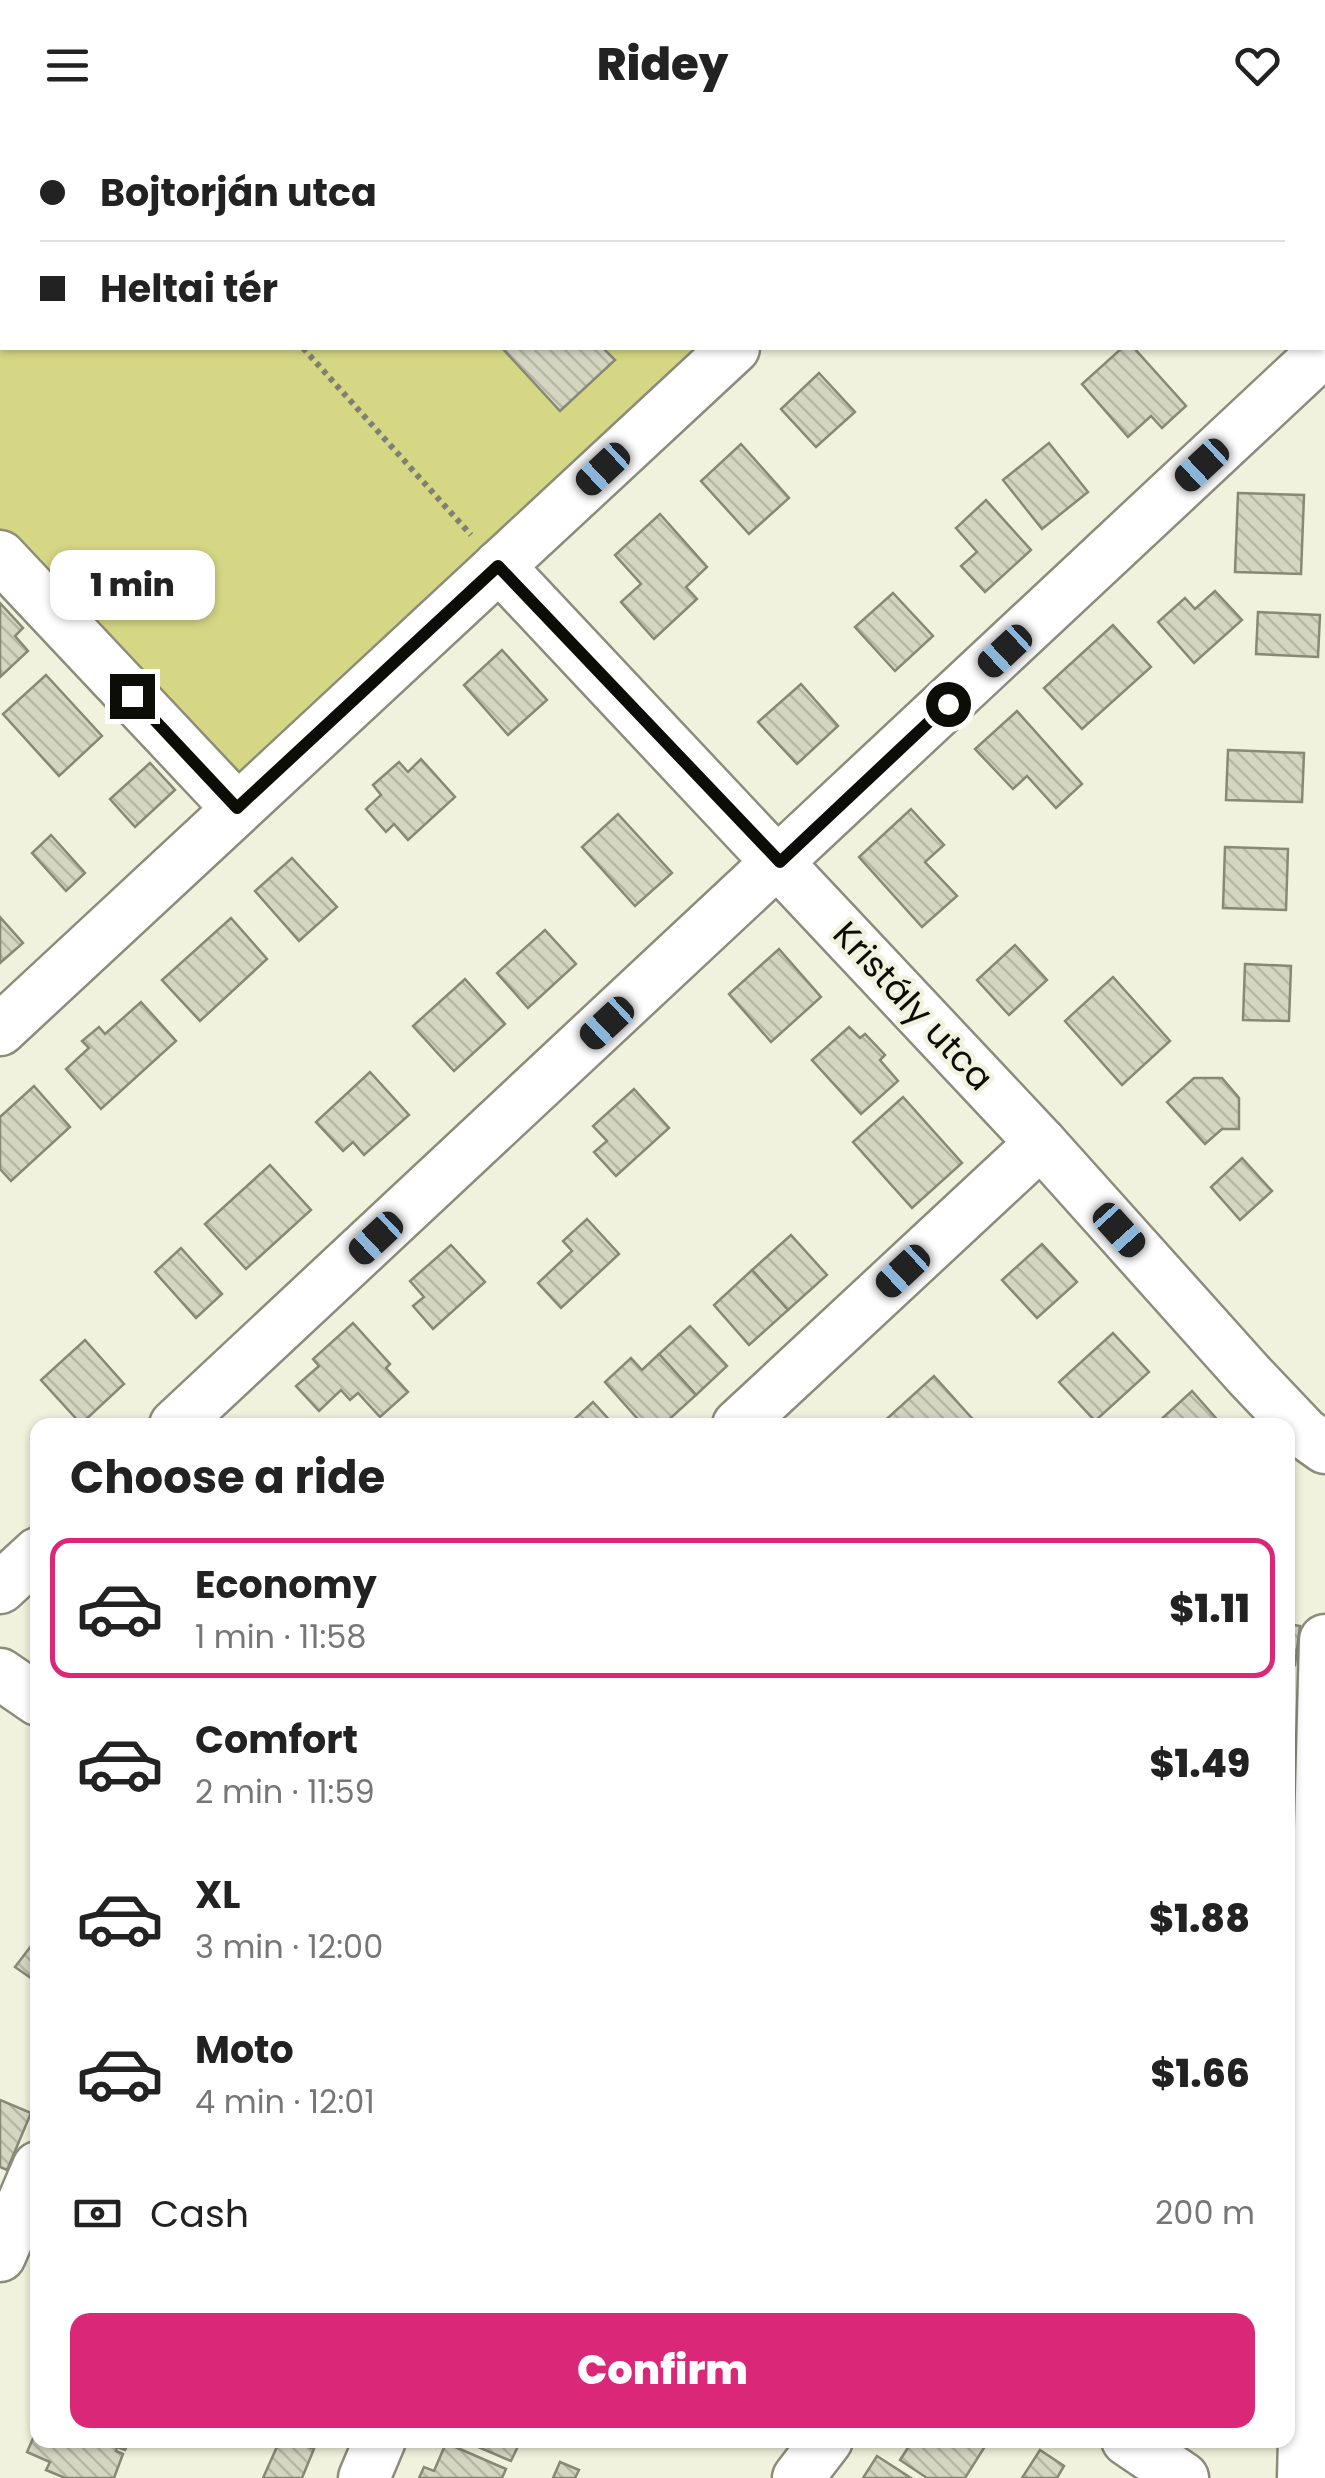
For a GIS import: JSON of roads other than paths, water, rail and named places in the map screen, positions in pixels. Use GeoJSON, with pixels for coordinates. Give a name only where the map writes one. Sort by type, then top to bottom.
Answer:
{"type":"FeatureCollection","features":[{"type":"Feature","properties":{"kind":"street"},"geometry":{"type":"LineString","coordinates":[[0,1030],[732,350]]}},
{"type":"Feature","properties":{"kind":"street"},"geometry":{"type":"LineString","coordinates":[[183,1418],[1325,350]]}},
{"type":"Feature","properties":{"kind":"street"},"geometry":{"type":"LineString","coordinates":[[0,556],[237,808]]}},
{"type":"Feature","properties":{"kind":"street","name":"Kristály utca"},"geometry":{"type":"LineString","coordinates":[[498,566],[1041,1142],[1283,1418]]}},
{"type":"Feature","properties":{"kind":"street"},"geometry":{"type":"LineString","coordinates":[[745,1418],[1041,1142]]}},
{"type":"Feature","properties":{"kind":"street"},"geometry":{"type":"LineString","coordinates":[[0,1588],[30,1560]]}},
{"type":"Feature","properties":{"kind":"street"},"geometry":{"type":"LineString","coordinates":[[1303,2478],[1325,1640]]}},
{"type":"Feature","properties":{"kind":"street"},"geometry":{"type":"LineString","coordinates":[[0,1674],[30,1695]]}},
{"type":"Feature","properties":{"kind":"street"},"geometry":{"type":"LineString","coordinates":[[0,2256],[30,2185]]}},
{"type":"Feature","properties":{"kind":"street"},"geometry":{"type":"LineString","coordinates":[[364,2478],[377,2448]]}},
{"type":"Feature","properties":{"kind":"street"},"geometry":{"type":"LineString","coordinates":[[798,2478],[821,2448]]}},
{"type":"Feature","properties":{"kind":"street"},"geometry":{"type":"LineString","coordinates":[[1139,2448],[1183,2478]]}}]}
